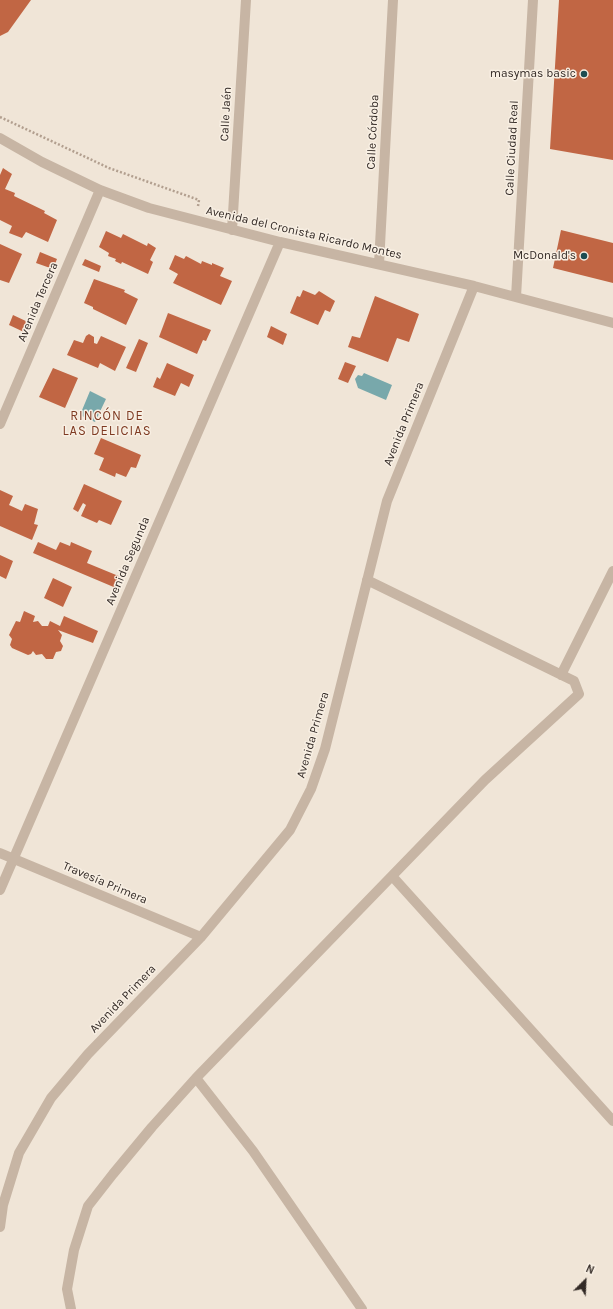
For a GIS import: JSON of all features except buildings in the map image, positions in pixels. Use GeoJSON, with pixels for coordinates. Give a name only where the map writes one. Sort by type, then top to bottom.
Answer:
{"type":"FeatureCollection","features":[{"type":"Feature","properties":{"kind":"street","name":"Calle Jaén"},"geometry":{"type":"LineString","coordinates":[[232,230],[246,0]]}},
{"type":"Feature","properties":{"kind":"street","name":"Calle Córdoba"},"geometry":{"type":"LineString","coordinates":[[379,264],[393,0]]}},
{"type":"Feature","properties":{"kind":"street","name":"Calle Ciudad Real"},"geometry":{"type":"LineString","coordinates":[[516,297],[533,0]]}},
{"type":"Feature","properties":{"kind":"street","name":"Avenida del Cronista Ricardo Montes"},"geometry":{"type":"LineString","coordinates":[[0,138],[42,162],[100,190],[149,208],[280,242],[474,286],[613,323]]}},
{"type":"Feature","properties":{"kind":"street","name":"Avenida Tercera"},"geometry":{"type":"LineString","coordinates":[[0,424],[100,190]]}},
{"type":"Feature","properties":{"kind":"street","name":"Avenida Segunda"},"geometry":{"type":"LineString","coordinates":[[0,890],[280,242]]}},
{"type":"Feature","properties":{"kind":"street","name":"Avenida Primera"},"geometry":{"type":"LineString","coordinates":[[0,1227],[3,1205],[19,1153],[51,1098],[88,1054],[201,936],[290,830],[311,789],[325,749],[387,501],[474,286]]}},
{"type":"Feature","properties":{"kind":"street"},"geometry":{"type":"LineString","coordinates":[[561,675],[613,571]]}},
{"type":"Feature","properties":{"kind":"street"},"geometry":{"type":"LineString","coordinates":[[71,1309],[67,1289],[74,1250],[88,1206],[152,1127],[196,1078],[485,780],[579,694],[574,681],[367,580]]}},
{"type":"Feature","properties":{"kind":"street","name":"Travesía Primera"},"geometry":{"type":"LineString","coordinates":[[0,852],[201,936]]}},
{"type":"Feature","properties":{"kind":"street"},"geometry":{"type":"LineString","coordinates":[[392,876],[613,1121]]}},
{"type":"Feature","properties":{"kind":"street"},"geometry":{"type":"LineString","coordinates":[[196,1078],[253,1151],[362,1309]]}},
{"type":"Feature","properties":{"kind":"path"},"geometry":{"type":"LineString","coordinates":[[0,117],[109,168],[199,200],[195,220]]}},
{"type":"Feature","properties":{"kind":"water"},"geometry":{"type":"Polygon","coordinates":[[[364,373],[392,385],[386,400],[358,388],[355,379],[358,375],[362,376],[364,373]]]}},
{"type":"Feature","properties":{"kind":"water"},"geometry":{"type":"Polygon","coordinates":[[[90,391],[106,399],[95,422],[80,415],[90,391]]]}},
{"type":"Feature","properties":{"kind":"place","name":"masymas basic"},"geometry":{"type":"Point","coordinates":[584,74]}},
{"type":"Feature","properties":{"kind":"place","name":"McDonald's"},"geometry":{"type":"Point","coordinates":[584,256]}},
{"type":"Feature","properties":{"kind":"district","name":"RINCÓN DE LAS DELICIAS"},"geometry":{"type":"Point","coordinates":[107,424]}}]}
